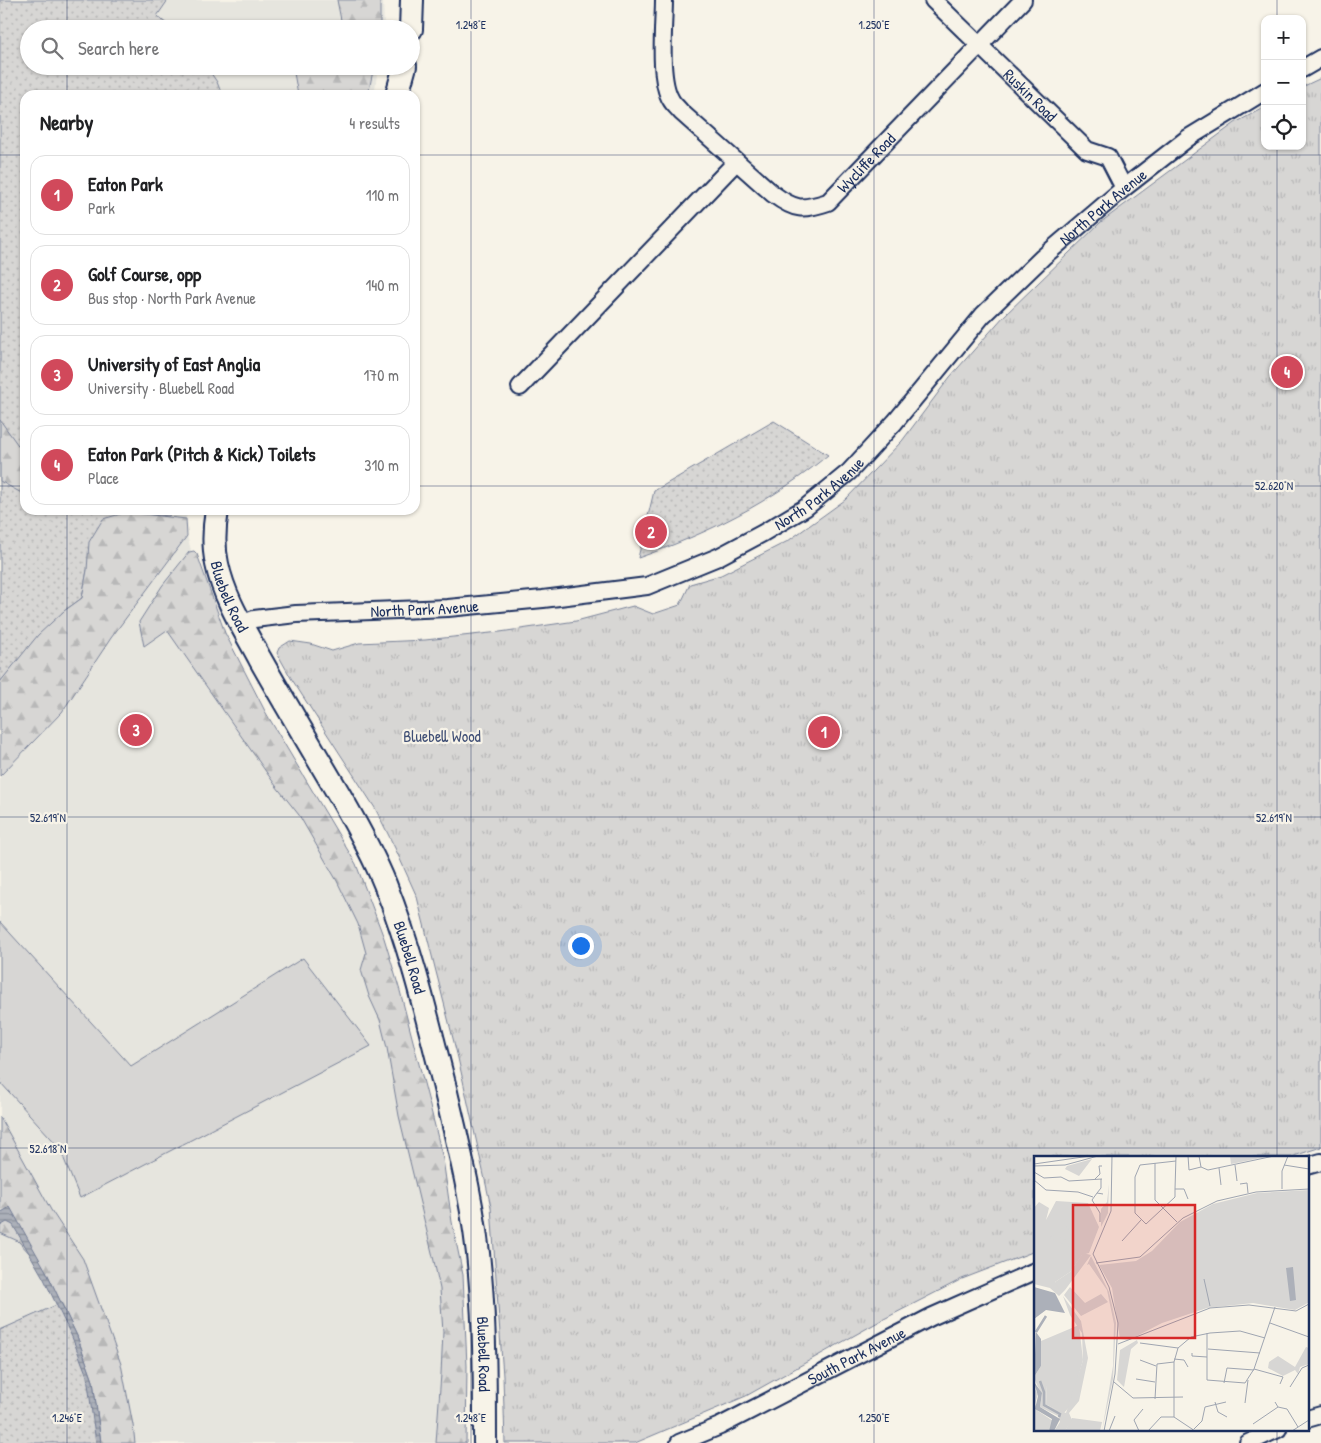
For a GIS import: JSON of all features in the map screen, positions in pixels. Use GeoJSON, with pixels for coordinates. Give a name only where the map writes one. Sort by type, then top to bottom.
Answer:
{"type":"FeatureCollection","features":[{"type":"Feature","properties":{"kind":"street"},"geometry":{"type":"LineString","coordinates":[[411,20],[412,0]]}},
{"type":"Feature","properties":{"kind":"street","name":"Wycliffe Road"},"geometry":{"type":"LineString","coordinates":[[664,0],[664,68],[665,82],[671,100],[681,112],[736,162],[787,204],[806,209],[828,202],[854,177],[1023,0]]}},
{"type":"Feature","properties":{"kind":"street","name":"Ruskin Road"},"geometry":{"type":"LineString","coordinates":[[933,0],[1087,150],[1108,157],[1124,188]]}},
{"type":"Feature","properties":{"kind":"street"},"geometry":{"type":"LineString","coordinates":[[1306,67],[1321,58]]}},
{"type":"Feature","properties":{"kind":"street"},"geometry":{"type":"LineString","coordinates":[[398,90],[402,75]]}},
{"type":"Feature","properties":{"kind":"street","name":"North Park Avenue"},"geometry":{"type":"LineString","coordinates":[[241,624],[254,620],[296,614],[448,608],[647,586],[718,557],[805,508],[849,472],[894,422],[984,315],[1043,257],[1124,188],[1188,138],[1261,93]]}},
{"type":"Feature","properties":{"kind":"street"},"geometry":{"type":"LineString","coordinates":[[520,387],[736,162]]}},
{"type":"Feature","properties":{"kind":"street","name":"Bluebell Road"},"geometry":{"type":"LineString","coordinates":[[216,515],[214,550],[223,586],[241,624],[285,704],[358,828],[385,882],[426,1010],[452,1118],[475,1230],[483,1325],[485,1443]]}},
{"type":"Feature","properties":{"kind":"street"},"geometry":{"type":"LineString","coordinates":[[1308,1166],[1321,1162]]}},
{"type":"Feature","properties":{"kind":"street","name":"South Park Avenue"},"geometry":{"type":"LineString","coordinates":[[679,1443],[720,1426],[931,1317],[1034,1271]]}},
{"type":"Feature","properties":{"kind":"street"},"geometry":{"type":"LineString","coordinates":[[1308,1419],[1321,1415]]}},
{"type":"Feature","properties":{"kind":"street"},"geometry":{"type":"LineString","coordinates":[[1248,1443],[1276,1430]]}},
{"type":"Feature","properties":{"kind":"shaded area"},"geometry":{"type":"Polygon","coordinates":[[[0,0],[383,0],[384,20],[20,20],[20,75],[377,75],[374,90],[20,90],[20,515],[186,515],[187,536],[218,632],[327,823],[436,1160],[460,1443],[0,1443],[0,0]]]}},
{"type":"Feature","properties":{"kind":"shaded area"},"geometry":{"type":"Polygon","coordinates":[[[10,1207],[46,1271],[77,1336],[93,1381],[101,1443],[96,1443],[87,1376],[72,1337],[44,1279],[13,1225],[7,1222],[0,1226],[0,1213],[10,1207]]]}},
{"type":"Feature","properties":{"kind":"green space"},"geometry":{"type":"Polygon","coordinates":[[[0,0],[168,0],[157,16],[162,20],[20,20],[20,75],[212,75],[220,90],[20,90],[20,515],[125,515],[87,570],[82,598],[64,611],[0,682],[0,0]]]}},
{"type":"Feature","properties":{"kind":"green space"},"geometry":{"type":"Polygon","coordinates":[[[337,0],[380,0],[380,20],[341,20],[337,0]]]}},
{"type":"Feature","properties":{"kind":"green space"},"geometry":{"type":"Polygon","coordinates":[[[294,75],[372,75],[369,90],[297,90],[294,75]]]}},
{"type":"Feature","properties":{"kind":"green space","name":"Bluebell Wood"},"geometry":{"type":"Polygon","coordinates":[[[1321,78],[1321,1147],[1294,1156],[1034,1156],[1034,1251],[962,1279],[880,1321],[746,1396],[635,1443],[505,1443],[503,1376],[491,1207],[458,1058],[417,897],[375,808],[291,678],[277,653],[279,648],[290,641],[311,644],[332,651],[359,643],[425,640],[576,621],[633,606],[653,614],[680,605],[690,584],[721,575],[788,541],[845,500],[902,441],[950,377],[1004,316],[1101,222],[1235,123],[1261,109],[1261,150],[1306,150],[1306,85],[1321,78]]]}},
{"type":"Feature","properties":{"kind":"green space"},"geometry":{"type":"Polygon","coordinates":[[[0,420],[20,448],[20,492],[0,481],[0,420]]]}},
{"type":"Feature","properties":{"kind":"green space"},"geometry":{"type":"Polygon","coordinates":[[[774,421],[828,455],[784,488],[738,515],[689,538],[638,558],[654,491],[774,421]]]}},
{"type":"Feature","properties":{"kind":"green space"},"geometry":{"type":"Polygon","coordinates":[[[117,515],[152,515],[186,519],[187,536],[111,638],[62,712],[0,776],[0,682],[38,635],[64,611],[82,598],[89,542],[103,519],[117,515]]]}},
{"type":"Feature","properties":{"kind":"green space"},"geometry":{"type":"Polygon","coordinates":[[[194,551],[197,554],[225,633],[266,713],[356,864],[384,938],[400,991],[443,1159],[452,1222],[463,1275],[467,1366],[466,1443],[436,1443],[443,1332],[440,1289],[399,1116],[387,1048],[380,1020],[369,996],[361,970],[366,953],[358,924],[337,881],[299,815],[276,786],[167,630],[144,646],[139,622],[162,586],[189,552],[194,551]]]}},
{"type":"Feature","properties":{"kind":"green space"},"geometry":{"type":"Polygon","coordinates":[[[0,922],[131,1066],[303,958],[371,1046],[80,1198],[59,1147],[0,1082],[0,922]]]}},
{"type":"Feature","properties":{"kind":"green space"},"geometry":{"type":"Polygon","coordinates":[[[0,1117],[51,1210],[83,1259],[121,1364],[135,1443],[101,1443],[93,1381],[77,1336],[46,1271],[18,1241],[0,1233],[0,1117]]]}},
{"type":"Feature","properties":{"kind":"green space"},"geometry":{"type":"Polygon","coordinates":[[[61,1303],[93,1381],[101,1443],[0,1443],[0,1330],[61,1303]]]}},
{"type":"Feature","properties":{"kind":"place","name":"Eaton Park (Pitch & Kick) Toilets"},"geometry":{"type":"Point","coordinates":[1287,372]}},
{"type":"Feature","properties":{"kind":"place","name":"Golf Course, opp"},"geometry":{"type":"Point","coordinates":[651,532]}},
{"type":"Feature","properties":{"kind":"place","name":"University of East Anglia"},"geometry":{"type":"Point","coordinates":[136,730]}},
{"type":"Feature","properties":{"kind":"place","name":"Eaton Park"},"geometry":{"type":"Point","coordinates":[824,732]}}]}
